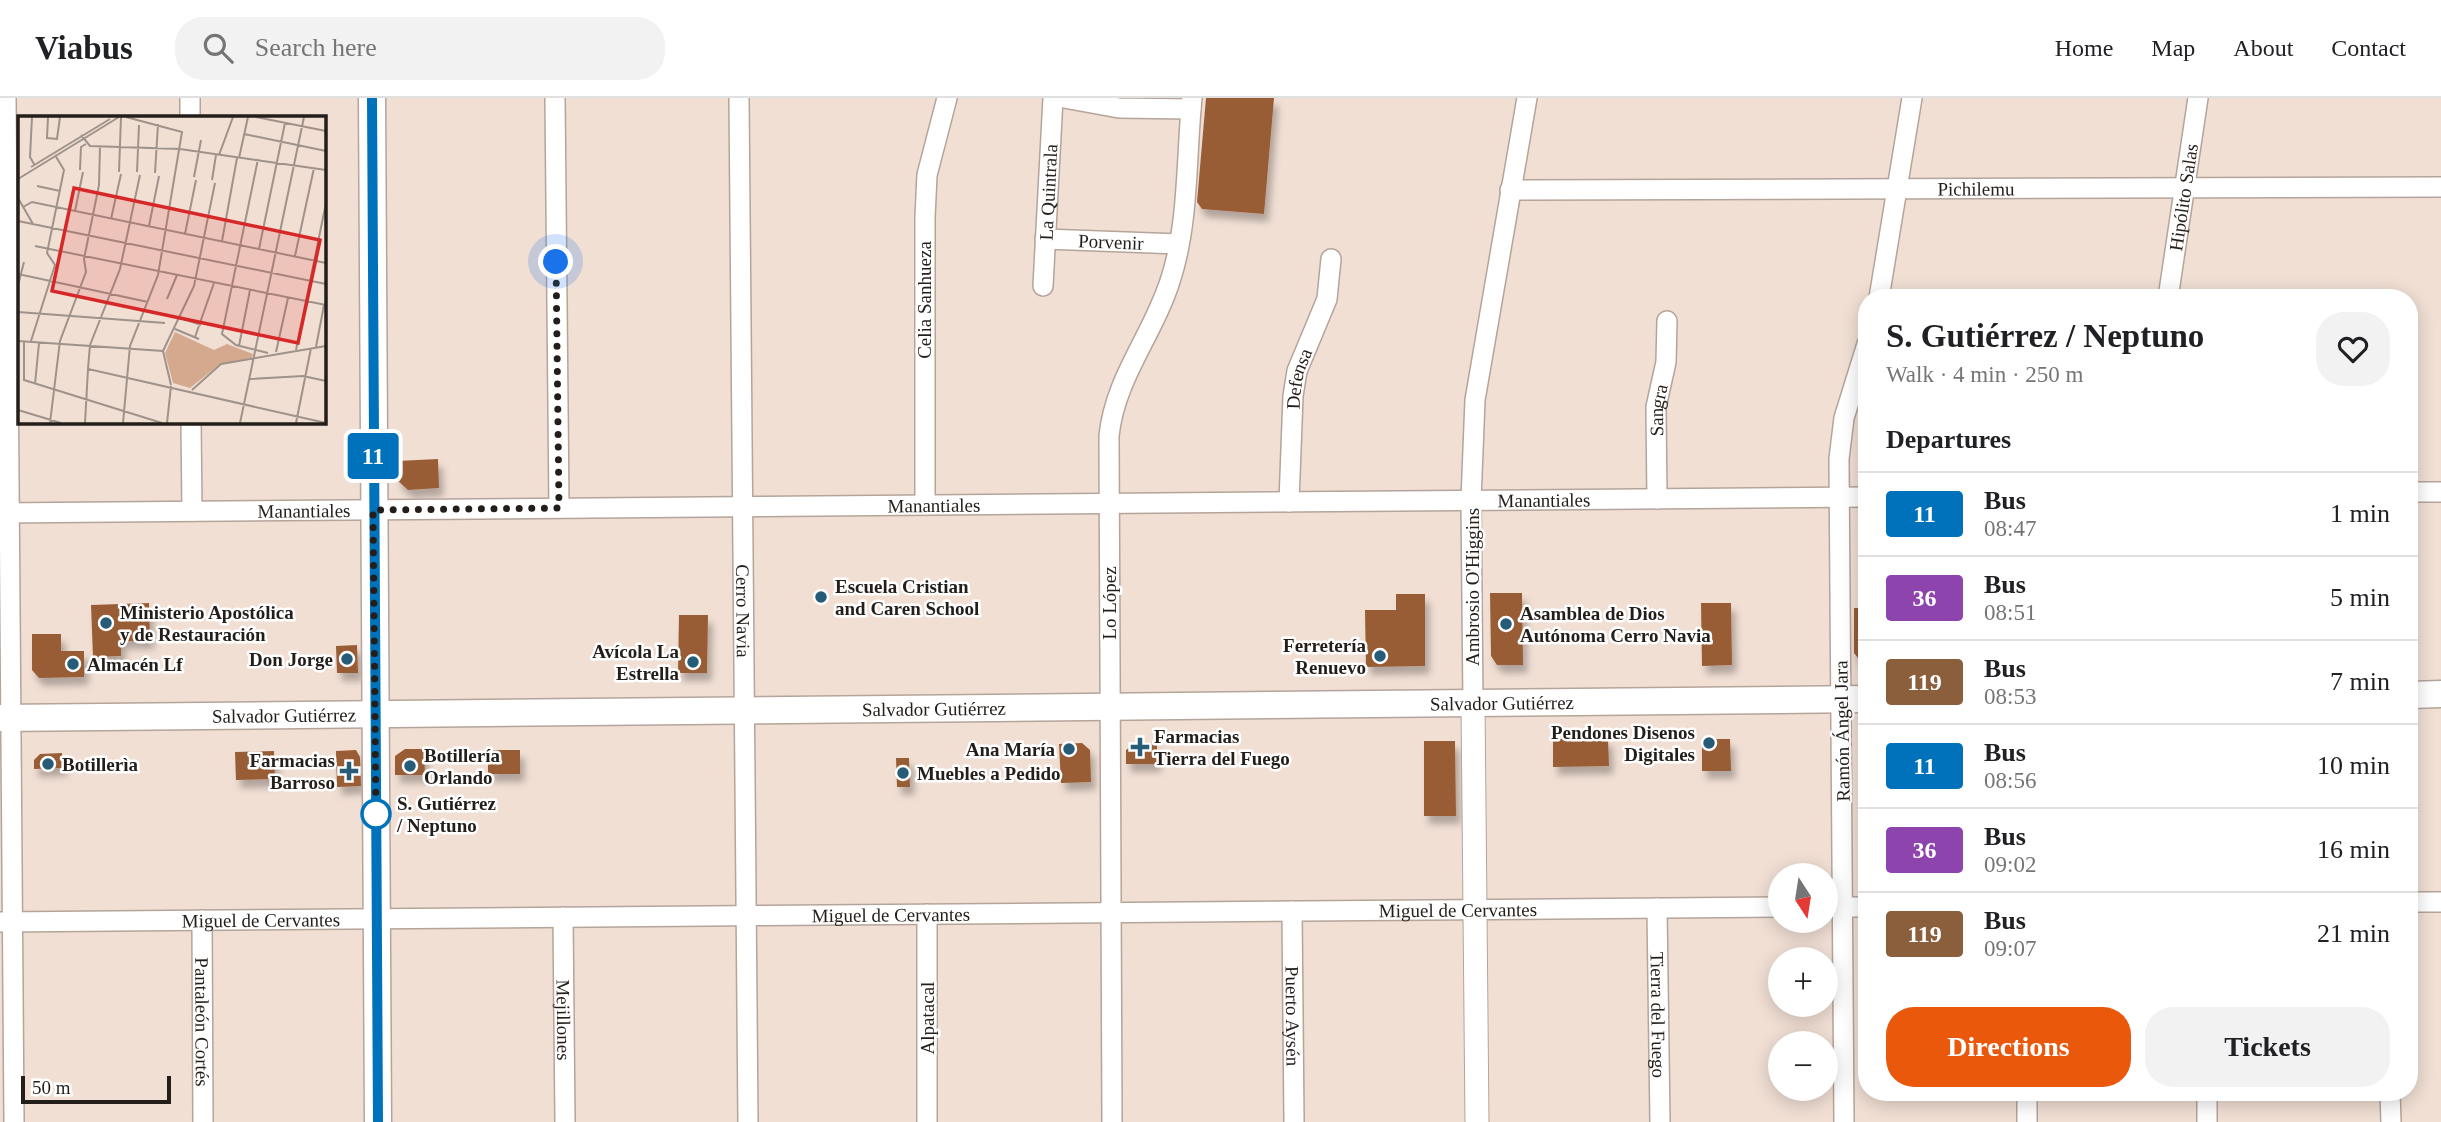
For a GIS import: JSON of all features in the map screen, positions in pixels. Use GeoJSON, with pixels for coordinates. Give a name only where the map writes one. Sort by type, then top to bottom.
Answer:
{"type":"FeatureCollection","features":[{"type":"Feature","properties":{"kind":"main road"},"geometry":{"type":"LineString","coordinates":[[372,98],[378,1122]]}},
{"type":"Feature","properties":{"kind":"main road"},"geometry":{"type":"LineString","coordinates":[[2418,695],[2441,694]]}},
{"type":"Feature","properties":{"kind":"main road","name":"Salvador Gutiérrez"},"geometry":{"type":"LineString","coordinates":[[6,718],[1854,699]]}},
{"type":"Feature","properties":{"kind":"street"},"geometry":{"type":"LineString","coordinates":[[6,98],[7,922],[14,1122]]}},
{"type":"Feature","properties":{"kind":"street"},"geometry":{"type":"LineString","coordinates":[[190,98],[190,116]]}},
{"type":"Feature","properties":{"kind":"street"},"geometry":{"type":"LineString","coordinates":[[555,98],[559,508]]}},
{"type":"Feature","properties":{"kind":"street","name":"Cerro Navia"},"geometry":{"type":"LineString","coordinates":[[739,98],[748,1122]]}},
{"type":"Feature","properties":{"kind":"street","name":"Celia Sanhueza"},"geometry":{"type":"LineString","coordinates":[[925,505],[927,175],[947,98]]}},
{"type":"Feature","properties":{"kind":"street","name":"La Quintrala"},"geometry":{"type":"LineString","coordinates":[[1042,286],[1053,98]]}},
{"type":"Feature","properties":{"kind":"street"},"geometry":{"type":"LineString","coordinates":[[1064,98],[1119,108],[1192,104]]}},
{"type":"Feature","properties":{"kind":"street","name":"Ambrosio O'Higgins"},"geometry":{"type":"LineString","coordinates":[[1477,1122],[1471,500],[1475,400],[1527,98]]}},
{"type":"Feature","properties":{"kind":"street"},"geometry":{"type":"LineString","coordinates":[[1880,289],[1912,98]]}},
{"type":"Feature","properties":{"kind":"street","name":"Hipólito Salas"},"geometry":{"type":"LineString","coordinates":[[2169,289],[2198,98]]}},
{"type":"Feature","properties":{"kind":"street","name":"Lo López"},"geometry":{"type":"LineString","coordinates":[[1112,1122],[1109,436],[1116,396],[1159,310],[1172,276],[1178,244],[1192,104]]}},
{"type":"Feature","properties":{"kind":"street","name":"Pichilemu"},"geometry":{"type":"LineString","coordinates":[[1510,190],[2441,187]]}},
{"type":"Feature","properties":{"kind":"street","name":"Porvenir"},"geometry":{"type":"LineString","coordinates":[[1045,239],[1178,244]]}},
{"type":"Feature","properties":{"kind":"street","name":"Defensa"},"geometry":{"type":"LineString","coordinates":[[1289,502],[1293,396],[1297,371],[1327,299],[1331,259]]}},
{"type":"Feature","properties":{"kind":"street","name":"Sangra"},"geometry":{"type":"LineString","coordinates":[[1657,499],[1656,407],[1666,362],[1667,321]]}},
{"type":"Feature","properties":{"kind":"street","name":"Ramón Ángel Jara"},"geometry":{"type":"LineString","coordinates":[[1838,874],[1854,699],[1839,497],[1842,429],[1858,375]]}},
{"type":"Feature","properties":{"kind":"street"},"geometry":{"type":"LineString","coordinates":[[191,424],[192,511]]}},
{"type":"Feature","properties":{"kind":"street"},"geometry":{"type":"LineString","coordinates":[[2418,492],[2441,492]]}},
{"type":"Feature","properties":{"kind":"street","name":"Manantiales"},"geometry":{"type":"LineString","coordinates":[[5,513],[1858,497]]}},
{"type":"Feature","properties":{"kind":"street"},"geometry":{"type":"LineString","coordinates":[[2418,902],[2441,902]]}},
{"type":"Feature","properties":{"kind":"street"},"geometry":{"type":"LineString","coordinates":[[1838,907],[1858,906]]}},
{"type":"Feature","properties":{"kind":"street","name":"Miguel de Cervantes"},"geometry":{"type":"LineString","coordinates":[[7,922],[1768,907]]}},
{"type":"Feature","properties":{"kind":"street","name":"Tierra del Fuego"},"geometry":{"type":"LineString","coordinates":[[1657,908],[1660,1122]]}},
{"type":"Feature","properties":{"kind":"street","name":"Puerto Aysén"},"geometry":{"type":"LineString","coordinates":[[1292,911],[1294,1122]]}},
{"type":"Feature","properties":{"kind":"street","name":"Alpatacal"},"geometry":{"type":"LineString","coordinates":[[927,914],[927,1122]]}},
{"type":"Feature","properties":{"kind":"street","name":"Mejillones"},"geometry":{"type":"LineString","coordinates":[[563,917],[565,1122]]}},
{"type":"Feature","properties":{"kind":"street","name":"Pantaleón Cortés"},"geometry":{"type":"LineString","coordinates":[[202,920],[203,1122]]}},
{"type":"Feature","properties":{"kind":"street","name":"Ramón Ángel Jara"},"geometry":{"type":"LineString","coordinates":[[1836,933],[1844,1122]]}},
{"type":"Feature","properties":{"kind":"street"},"geometry":{"type":"LineString","coordinates":[[2027,1101],[2027,1122]]}},
{"type":"Feature","properties":{"kind":"street"},"geometry":{"type":"LineString","coordinates":[[2207,1101],[2207,1122]]}},
{"type":"Feature","properties":{"kind":"street"},"geometry":{"type":"LineString","coordinates":[[2390,1101],[2391,1122]]}},
{"type":"Feature","properties":{"kind":"building"},"geometry":{"type":"Polygon","coordinates":[[[1206,98],[1274,98],[1264,214],[1202,209],[1197,202],[1206,98]]]}},
{"type":"Feature","properties":{"kind":"building"},"geometry":{"type":"Polygon","coordinates":[[[438,459],[439,488],[408,490],[397,480],[397,461],[438,459]]]}},
{"type":"Feature","properties":{"kind":"building","name":"Asamblea de Dios Autónoma Cerro Navia"},"geometry":{"type":"Polygon","coordinates":[[[1490,593],[1522,593],[1523,665],[1497,665],[1491,656],[1490,593]]]}},
{"type":"Feature","properties":{"kind":"building"},"geometry":{"type":"Polygon","coordinates":[[[1396,594],[1425,594],[1425,666],[1366,667],[1365,610],[1396,610],[1396,594]]]}},
{"type":"Feature","properties":{"kind":"building"},"geometry":{"type":"Polygon","coordinates":[[[149,603],[150,641],[121,641],[121,656],[93,657],[91,605],[149,603]]]}},
{"type":"Feature","properties":{"kind":"building"},"geometry":{"type":"Polygon","coordinates":[[[1701,603],[1731,603],[1732,665],[1702,666],[1701,603]]]}},
{"type":"Feature","properties":{"kind":"building"},"geometry":{"type":"Polygon","coordinates":[[[1854,608],[1858,608],[1858,658],[1854,653],[1854,608]]]}},
{"type":"Feature","properties":{"kind":"building"},"geometry":{"type":"Polygon","coordinates":[[[679,615],[708,615],[707,673],[678,673],[679,615]]]}},
{"type":"Feature","properties":{"kind":"building"},"geometry":{"type":"Polygon","coordinates":[[[32,634],[61,634],[61,651],[84,651],[84,677],[39,678],[32,670],[32,634]]]}},
{"type":"Feature","properties":{"kind":"building","name":"Don Jorge"},"geometry":{"type":"Polygon","coordinates":[[[357,645],[358,673],[337,673],[336,646],[357,645]]]}},
{"type":"Feature","properties":{"kind":"building"},"geometry":{"type":"Polygon","coordinates":[[[1608,738],[1609,766],[1553,767],[1553,739],[1608,738]]]}},
{"type":"Feature","properties":{"kind":"building"},"geometry":{"type":"Polygon","coordinates":[[[1702,739],[1730,739],[1731,771],[1702,771],[1702,739]]]}},
{"type":"Feature","properties":{"kind":"building"},"geometry":{"type":"Polygon","coordinates":[[[1424,741],[1455,741],[1456,816],[1424,816],[1424,741]]]}},
{"type":"Feature","properties":{"kind":"building"},"geometry":{"type":"Polygon","coordinates":[[[1157,742],[1157,764],[1126,764],[1126,750],[1136,743],[1157,742]]]}},
{"type":"Feature","properties":{"kind":"building"},"geometry":{"type":"Polygon","coordinates":[[[1082,743],[1090,750],[1091,782],[1061,783],[1059,744],[1082,743]]]}},
{"type":"Feature","properties":{"kind":"building","name":"Botillería Orlando"},"geometry":{"type":"Polygon","coordinates":[[[405,749],[424,749],[425,775],[395,775],[395,756],[405,749]]]}},
{"type":"Feature","properties":{"kind":"building","name":"Farmacias Barroso"},"geometry":{"type":"Polygon","coordinates":[[[356,750],[360,757],[361,786],[337,787],[336,751],[356,750]]]}},
{"type":"Feature","properties":{"kind":"building"},"geometry":{"type":"Polygon","coordinates":[[[488,750],[520,750],[520,774],[488,774],[488,750]]]}},
{"type":"Feature","properties":{"kind":"building"},"geometry":{"type":"Polygon","coordinates":[[[274,751],[275,779],[236,780],[235,752],[274,751]]]}},
{"type":"Feature","properties":{"kind":"building","name":"Botillerìa"},"geometry":{"type":"Polygon","coordinates":[[[62,753],[63,768],[34,769],[34,760],[40,754],[62,753]]]}},
{"type":"Feature","properties":{"kind":"building","name":"Muebles a Pedido"},"geometry":{"type":"Polygon","coordinates":[[[896,758],[909,758],[910,787],[897,787],[896,758]]]}},
{"type":"Feature","properties":{"kind":"bus line","name":"11"},"geometry":{"type":"LineString","coordinates":[[372,98],[378,1122]]}},
{"type":"Feature","properties":{"kind":"place","name":"Escuela Cristian and Caren School"},"geometry":{"type":"Point","coordinates":[821,597]}},
{"type":"Feature","properties":{"kind":"place","name":"Ministerio Apostólica y de Restauración"},"geometry":{"type":"Point","coordinates":[106,623]}},
{"type":"Feature","properties":{"kind":"place","name":"Asamblea de Dios Autónoma Cerro Navia"},"geometry":{"type":"Point","coordinates":[1506,624]}},
{"type":"Feature","properties":{"kind":"place","name":"Ferretería Renuevo"},"geometry":{"type":"Point","coordinates":[1380,656]}},
{"type":"Feature","properties":{"kind":"place","name":"Don Jorge"},"geometry":{"type":"Point","coordinates":[347,659]}},
{"type":"Feature","properties":{"kind":"place","name":"Avícola La Estrella"},"geometry":{"type":"Point","coordinates":[693,662]}},
{"type":"Feature","properties":{"kind":"place","name":"Almacén Lf"},"geometry":{"type":"Point","coordinates":[73,664]}},
{"type":"Feature","properties":{"kind":"place","name":"Pendones Disenos Digitales"},"geometry":{"type":"Point","coordinates":[1709,743]}},
{"type":"Feature","properties":{"kind":"place","name":"Farmacias Tierra del Fuego"},"geometry":{"type":"Point","coordinates":[1140,747]}},
{"type":"Feature","properties":{"kind":"place","name":"Ana María"},"geometry":{"type":"Point","coordinates":[1069,749]}},
{"type":"Feature","properties":{"kind":"place","name":"Botillerìa"},"geometry":{"type":"Point","coordinates":[48,764]}},
{"type":"Feature","properties":{"kind":"place","name":"Botillería Orlando"},"geometry":{"type":"Point","coordinates":[410,766]}},
{"type":"Feature","properties":{"kind":"place","name":"Farmacias Barroso"},"geometry":{"type":"Point","coordinates":[349,771]}},
{"type":"Feature","properties":{"kind":"place","name":"Muebles a Pedido"},"geometry":{"type":"Point","coordinates":[903,773]}},
{"type":"Feature","properties":{"kind":"place","name":"S. Gutiérrez / Neptuno"},"geometry":{"type":"Point","coordinates":[376,814]}},
{"type":"Feature","properties":{"kind":"route"},"geometry":{"type":"LineString","coordinates":[[376,814],[376,822],[373,510],[559,508],[556,262]]}}]}
